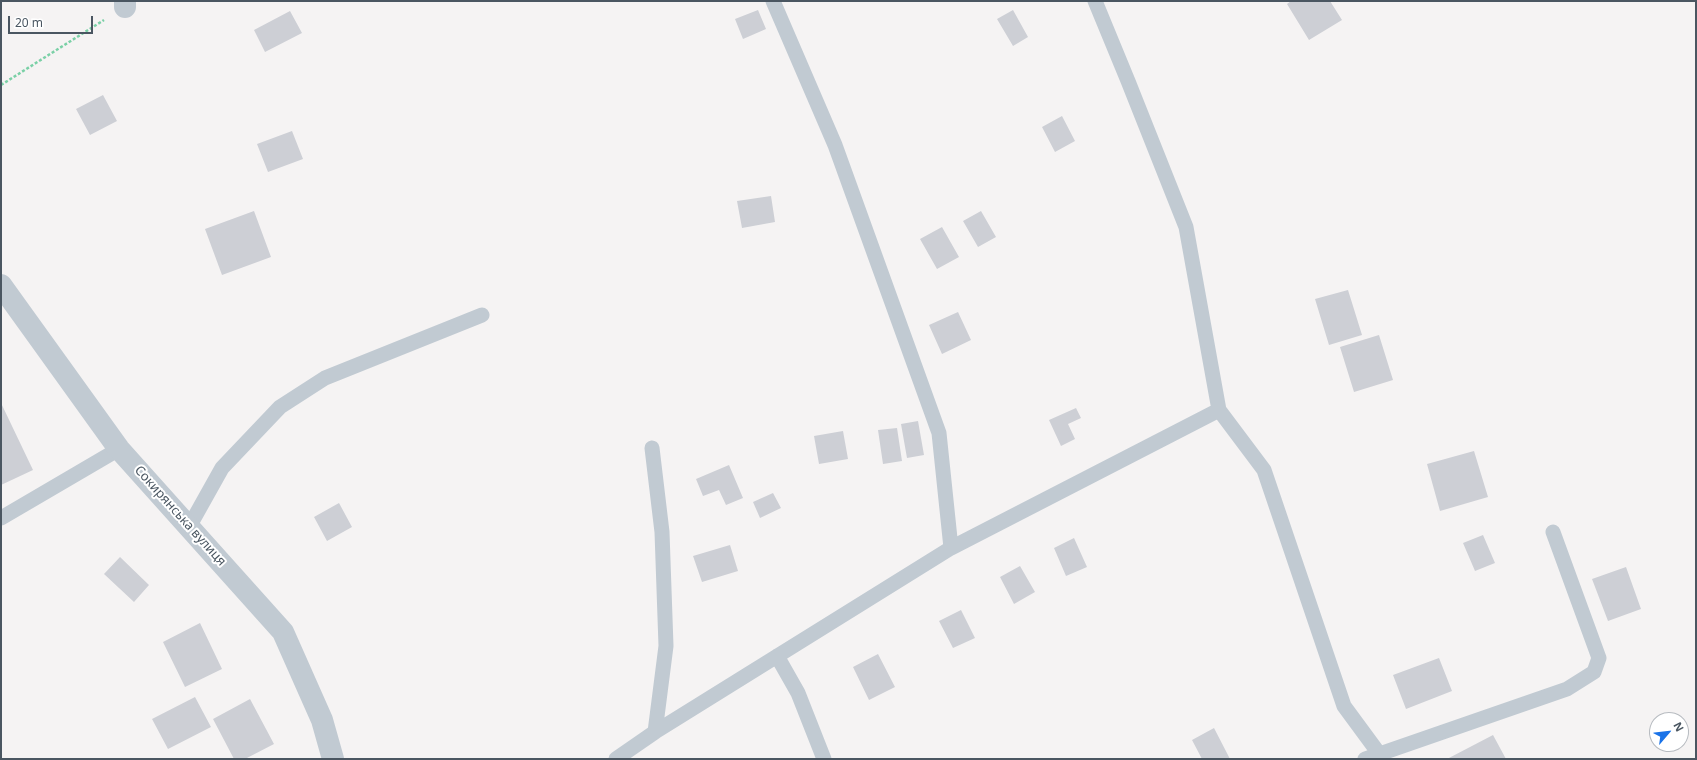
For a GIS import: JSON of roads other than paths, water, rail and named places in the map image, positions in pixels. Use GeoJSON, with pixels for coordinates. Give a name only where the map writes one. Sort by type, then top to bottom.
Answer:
{"type":"FeatureCollection","features":[{"type":"Feature","properties":{"kind":"street","name":"Сокирянська вулиця"},"geometry":{"type":"LineString","coordinates":[[1,285],[119,449],[283,632],[322,720],[333,759]]}},
{"type":"Feature","properties":{"kind":"lane"},"geometry":{"type":"LineString","coordinates":[[773,1],[835,145],[939,433],[951,548]]}},
{"type":"Feature","properties":{"kind":"lane"},"geometry":{"type":"LineString","coordinates":[[1095,1],[1186,227],[1219,410],[1264,470],[1344,706],[1376,757],[1567,689],[1594,672],[1599,658],[1553,532]]}},
{"type":"Feature","properties":{"kind":"lane"},"geometry":{"type":"LineString","coordinates":[[189,527],[222,468],[280,407],[325,378],[482,315]]}},
{"type":"Feature","properties":{"kind":"lane"},"geometry":{"type":"LineString","coordinates":[[616,759],[655,732],[951,548],[1219,410]]}},
{"type":"Feature","properties":{"kind":"lane"},"geometry":{"type":"LineString","coordinates":[[652,448],[662,532],[666,646],[655,732]]}},
{"type":"Feature","properties":{"kind":"lane"},"geometry":{"type":"LineString","coordinates":[[1,518],[119,449]]}},
{"type":"Feature","properties":{"kind":"lane"},"geometry":{"type":"LineString","coordinates":[[777,656],[798,693],[824,759]]}}]}
